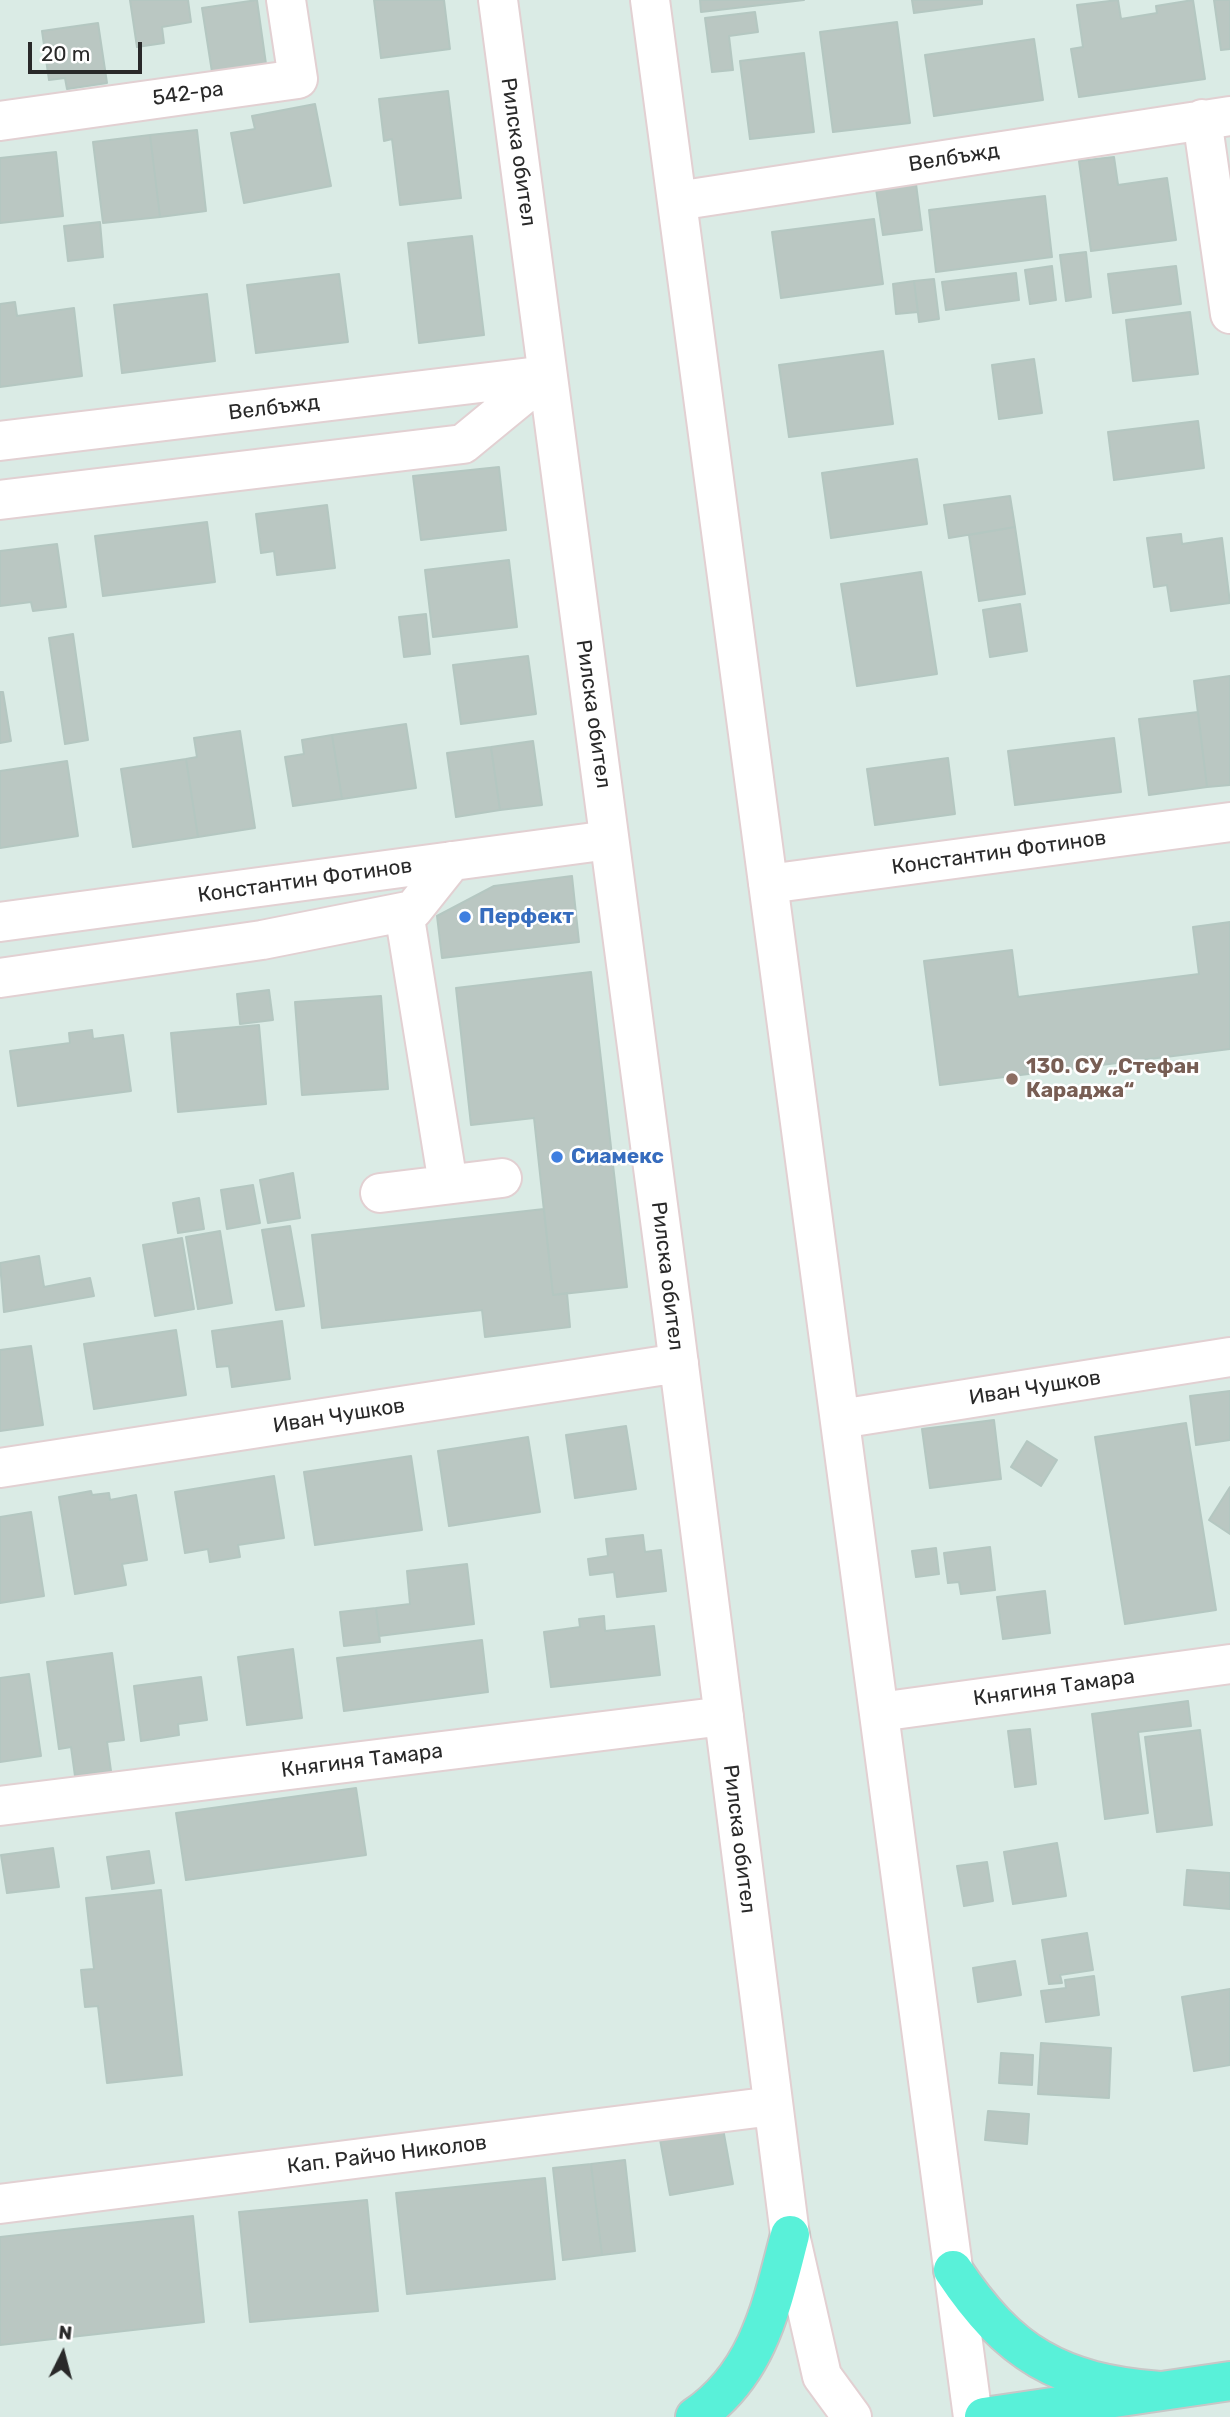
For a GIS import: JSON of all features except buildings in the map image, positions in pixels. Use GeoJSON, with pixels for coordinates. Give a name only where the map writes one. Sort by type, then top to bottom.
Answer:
{"type":"FeatureCollection","features":[{"type":"Feature","properties":{"kind":"main road"},"geometry":{"type":"LineString","coordinates":[[695,2417],[710,2407],[743,2367],[765,2328],[790,2235]]}},
{"type":"Feature","properties":{"kind":"main road"},"geometry":{"type":"LineString","coordinates":[[953,2270],[975,2303],[1005,2335],[1040,2360],[1077,2377],[1113,2387],[1160,2390]]}},
{"type":"Feature","properties":{"kind":"main road"},"geometry":{"type":"LineString","coordinates":[[984,2417],[1230,2381]]}},
{"type":"Feature","properties":{"kind":"street","name":"542-ра"},"geometry":{"type":"LineString","coordinates":[[0,121],[298,79],[286,0]]}},
{"type":"Feature","properties":{"kind":"street","name":"Рилска обител"},"geometry":{"type":"LineString","coordinates":[[498,0],[679,1363],[790,2235],[822,2376],[852,2417]]}},
{"type":"Feature","properties":{"kind":"street"},"geometry":{"type":"LineString","coordinates":[[650,0],[973,2417]]}},
{"type":"Feature","properties":{"kind":"street","name":"Велбъжд"},"geometry":{"type":"LineString","coordinates":[[677,201],[1216,117]]}},
{"type":"Feature","properties":{"kind":"street"},"geometry":{"type":"LineString","coordinates":[[1216,117],[1230,314]]}},
{"type":"Feature","properties":{"kind":"street","name":"Велбъжд"},"geometry":{"type":"LineString","coordinates":[[0,441],[547,374]]}},
{"type":"Feature","properties":{"kind":"street"},"geometry":{"type":"LineString","coordinates":[[0,500],[463,444],[547,374]]}},
{"type":"Feature","properties":{"kind":"street","name":"Константин Фотинов"},"geometry":{"type":"LineString","coordinates":[[768,884],[1230,822]]}},
{"type":"Feature","properties":{"kind":"street","name":"Константин Фотинов"},"geometry":{"type":"LineString","coordinates":[[0,922],[609,840]]}},
{"type":"Feature","properties":{"kind":"street"},"geometry":{"type":"LineString","coordinates":[[0,978],[262,940],[413,910],[452,861]]}},
{"type":"Feature","properties":{"kind":"street"},"geometry":{"type":"LineString","coordinates":[[404,912],[448,1184]]}},
{"type":"Feature","properties":{"kind":"street"},"geometry":{"type":"LineString","coordinates":[[380,1193],[502,1178]]}},
{"type":"Feature","properties":{"kind":"street","name":"Иван Чушков"},"geometry":{"type":"LineString","coordinates":[[840,1419],[1230,1357]]}},
{"type":"Feature","properties":{"kind":"street","name":"Иван Чушков"},"geometry":{"type":"LineString","coordinates":[[0,1468],[679,1363]]}},
{"type":"Feature","properties":{"kind":"street","name":"Княгиня Тамара"},"geometry":{"type":"LineString","coordinates":[[879,1712],[1230,1664]]}},
{"type":"Feature","properties":{"kind":"street","name":"Княгиня Тамара"},"geometry":{"type":"LineString","coordinates":[[0,1805],[724,1716]]}},
{"type":"Feature","properties":{"kind":"street","name":"Кап. Райчо Николов"},"geometry":{"type":"LineString","coordinates":[[0,2204],[773,2106]]}},
{"type":"Feature","properties":{"kind":"place","name":"Перфект"},"geometry":{"type":"Point","coordinates":[465,917]}},
{"type":"Feature","properties":{"kind":"place","name":"130. СУ „Стефан Караджа“"},"geometry":{"type":"Point","coordinates":[1012,1079]}},
{"type":"Feature","properties":{"kind":"place","name":"Сиамекс"},"geometry":{"type":"Point","coordinates":[557,1157]}}]}
